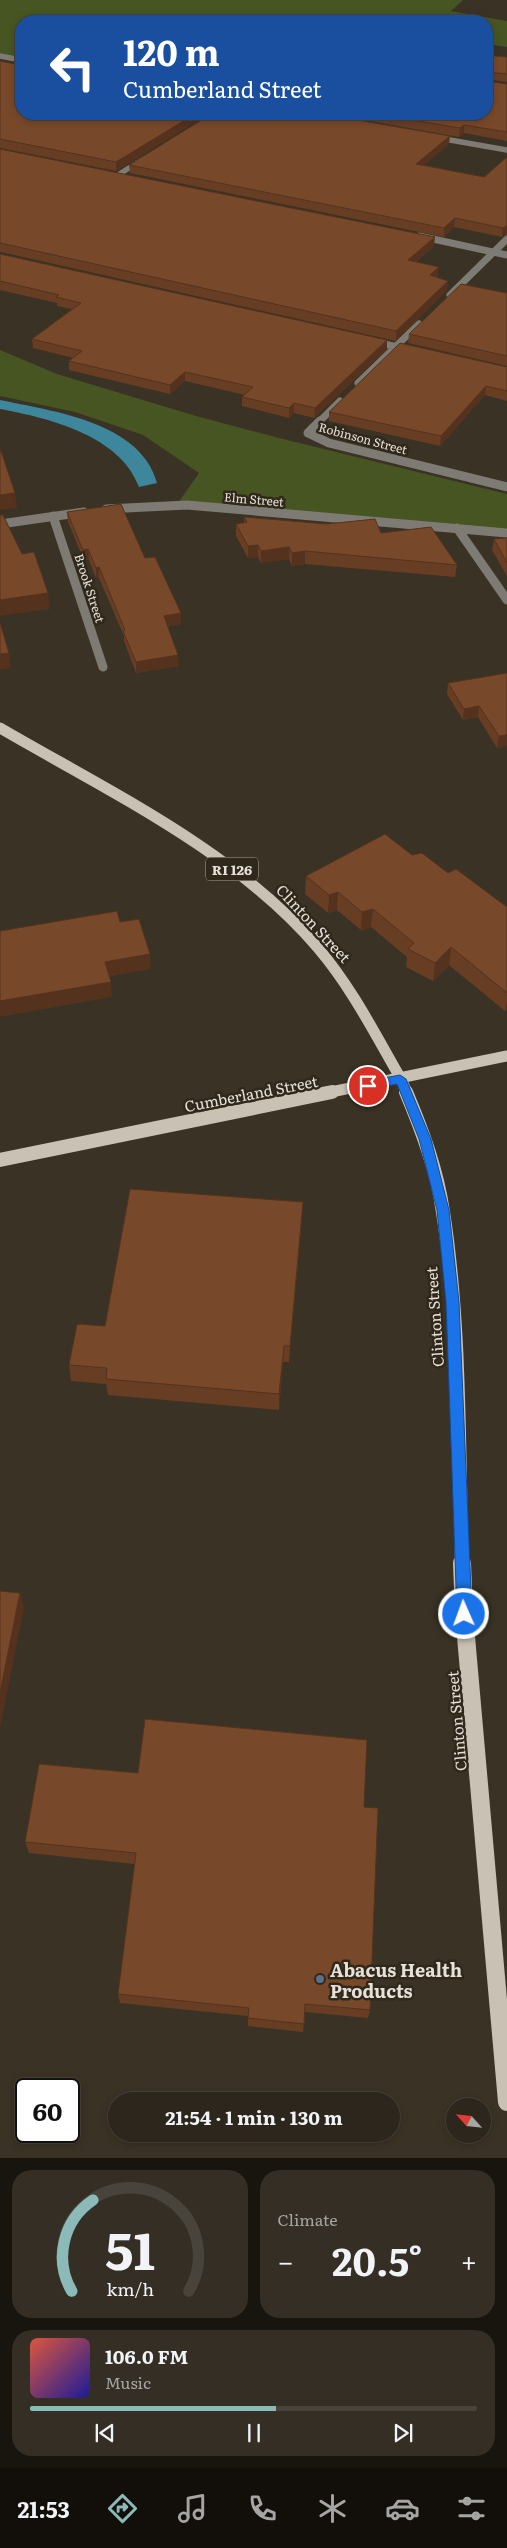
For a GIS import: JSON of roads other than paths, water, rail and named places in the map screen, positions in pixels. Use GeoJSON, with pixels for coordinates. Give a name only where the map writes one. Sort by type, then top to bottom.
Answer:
{"type":"FeatureCollection","features":[{"type":"Feature","properties":{"kind":"main road","name":"Clinton Street"},"geometry":{"type":"LineString","coordinates":[[0,728],[200,845],[258,888],[318,948],[351,991],[400,1079],[425,1139],[443,1210],[453,1312],[464,1614],[507,2102]]}},
{"type":"Feature","properties":{"kind":"main road","name":"Cumberland Street"},"geometry":{"type":"LineString","coordinates":[[0,1160],[507,1056]]}},
{"type":"Feature","properties":{"kind":"street"},"geometry":{"type":"LineString","coordinates":[[0,56],[15,59]]}},
{"type":"Feature","properties":{"kind":"street"},"geometry":{"type":"LineString","coordinates":[[424,135],[507,150]]}},
{"type":"Feature","properties":{"kind":"street"},"geometry":{"type":"LineString","coordinates":[[118,175],[151,155]]}},
{"type":"Feature","properties":{"kind":"street"},"geometry":{"type":"LineString","coordinates":[[109,174],[127,177]]}},
{"type":"Feature","properties":{"kind":"street"},"geometry":{"type":"LineString","coordinates":[[412,235],[507,255]]}},
{"type":"Feature","properties":{"kind":"street"},"geometry":{"type":"LineString","coordinates":[[442,302],[507,239]]}},
{"type":"Feature","properties":{"kind":"street"},"geometry":{"type":"LineString","coordinates":[[354,388],[429,315]]}},
{"type":"Feature","properties":{"kind":"street"},"geometry":{"type":"LineString","coordinates":[[366,340],[423,353]]}},
{"type":"Feature","properties":{"kind":"street","name":"Robinson Street"},"geometry":{"type":"LineString","coordinates":[[347,394],[308,434],[330,443],[507,487]]}},
{"type":"Feature","properties":{"kind":"street","name":"Elm Street"},"geometry":{"type":"LineString","coordinates":[[0,524],[136,506],[187,505],[507,533]]}},
{"type":"Feature","properties":{"kind":"street","name":"Brook Street"},"geometry":{"type":"LineString","coordinates":[[53,516],[103,667]]}},
{"type":"Feature","properties":{"kind":"street"},"geometry":{"type":"LineString","coordinates":[[457,528],[507,600]]}},
{"type":"Feature","properties":{"kind":"water"},"geometry":{"type":"Polygon","coordinates":[[[0,400],[68,415],[114,433],[133,446],[148,462],[157,483],[139,487],[130,469],[116,454],[99,442],[60,424],[0,409],[0,400]]]}},
{"type":"Feature","properties":{"kind":"place","name":"Abacus Health Products"},"geometry":{"type":"Point","coordinates":[320,1979]}}]}
